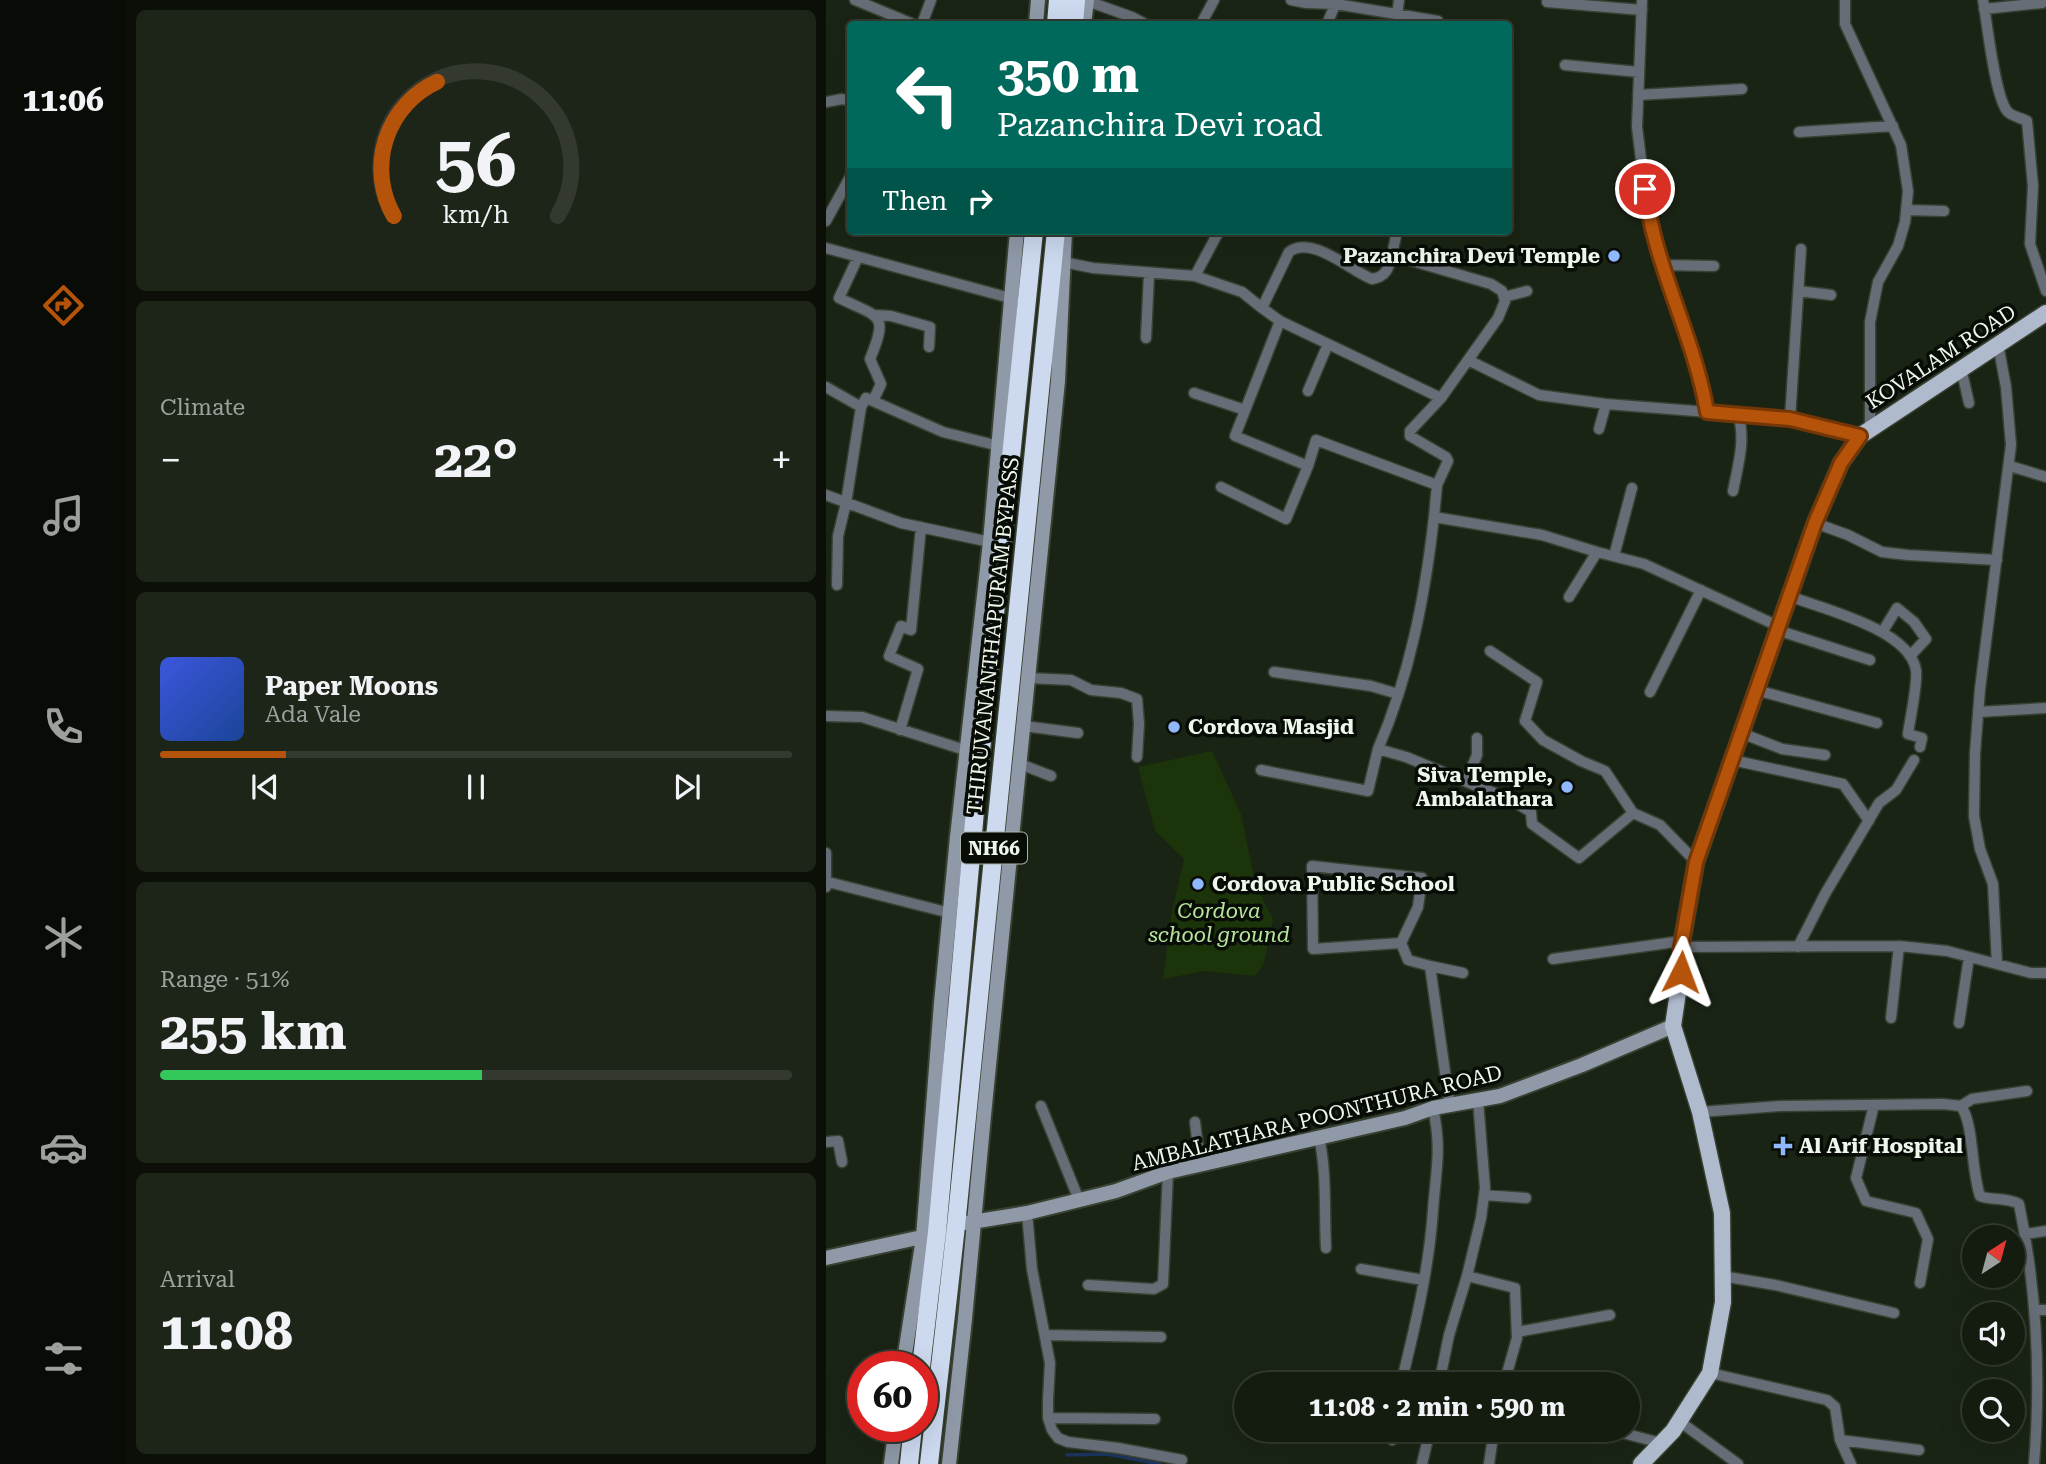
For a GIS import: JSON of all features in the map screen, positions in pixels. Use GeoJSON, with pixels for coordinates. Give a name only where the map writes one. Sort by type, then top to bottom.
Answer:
{"type":"FeatureCollection","features":[{"type":"Feature","properties":{"kind":"highway"},"geometry":{"type":"LineString","coordinates":[[1056,21],[1058,0]]}},
{"type":"Feature","properties":{"kind":"highway"},"geometry":{"type":"LineString","coordinates":[[1074,21],[1076,0]]}},
{"type":"Feature","properties":{"kind":"highway","name":"THIRUVANANTHAPURAM BYPASS"},"geometry":{"type":"LineString","coordinates":[[922,1351],[930,1235],[1034,235]]}},
{"type":"Feature","properties":{"kind":"highway","name":"THIRUVANANTHAPURAM BYPASS"},"geometry":{"type":"LineString","coordinates":[[929,1464],[956,1226],[1056,235]]}},
{"type":"Feature","properties":{"kind":"highway"},"geometry":{"type":"LineString","coordinates":[[909,1464],[911,1442]]}},
{"type":"Feature","properties":{"kind":"main road","name":"KOVALAM ROAD"},"geometry":{"type":"LineString","coordinates":[[1641,1464],[1679,1421],[1710,1373],[1723,1301],[1722,1213],[1700,1112],[1673,1026],[1681,972],[1681,944],[1696,862],[1789,596],[1815,523],[1841,463],[1865,432],[2046,313]]}},
{"type":"Feature","properties":{"kind":"street"},"geometry":{"type":"LineString","coordinates":[[855,0],[870,3],[907,21]]}},
{"type":"Feature","properties":{"kind":"street"},"geometry":{"type":"LineString","coordinates":[[923,21],[931,0]]}},
{"type":"Feature","properties":{"kind":"street"},"geometry":{"type":"LineString","coordinates":[[1036,21],[1038,0]]}},
{"type":"Feature","properties":{"kind":"street"},"geometry":{"type":"LineString","coordinates":[[1084,21],[1087,0],[1139,21]]}},
{"type":"Feature","properties":{"kind":"street"},"geometry":{"type":"LineString","coordinates":[[1203,21],[1214,0]]}},
{"type":"Feature","properties":{"kind":"street"},"geometry":{"type":"LineString","coordinates":[[1291,0],[1306,3],[1336,2],[1396,19],[1438,21]]}},
{"type":"Feature","properties":{"kind":"street"},"geometry":{"type":"LineString","coordinates":[[1396,19],[1399,0]]}},
{"type":"Feature","properties":{"kind":"street"},"geometry":{"type":"LineString","coordinates":[[1468,360],[1538,395],[1606,404],[1790,419],[1865,432],[1870,322],[1878,282],[1898,246],[1905,222],[1908,191],[1903,156],[1894,126],[1845,24],[1845,0]]}},
{"type":"Feature","properties":{"kind":"street"},"geometry":{"type":"LineString","coordinates":[[1328,21],[1336,2]]}},
{"type":"Feature","properties":{"kind":"street"},"geometry":{"type":"LineString","coordinates":[[1547,2],[1642,5],[1637,127],[1647,208],[1662,265],[1702,384],[1707,412]]}},
{"type":"Feature","properties":{"kind":"street"},"geometry":{"type":"LineString","coordinates":[[2042,3],[1984,4],[1997,82],[2005,108],[2010,114],[2027,121],[2033,186],[2030,244],[2046,292]]}},
{"type":"Feature","properties":{"kind":"street"},"geometry":{"type":"LineString","coordinates":[[1565,65],[1639,72]]}},
{"type":"Feature","properties":{"kind":"street"},"geometry":{"type":"LineString","coordinates":[[1639,95],[1742,89]]}},
{"type":"Feature","properties":{"kind":"street"},"geometry":{"type":"LineString","coordinates":[[826,102],[847,100]]}},
{"type":"Feature","properties":{"kind":"street"},"geometry":{"type":"LineString","coordinates":[[1799,132],[1894,126]]}},
{"type":"Feature","properties":{"kind":"street"},"geometry":{"type":"LineString","coordinates":[[826,221],[847,182]]}},
{"type":"Feature","properties":{"kind":"street"},"geometry":{"type":"LineString","coordinates":[[1906,210],[1944,211]]}},
{"type":"Feature","properties":{"kind":"street","name":"THIRUVANANTHAPURAM BYPASS"},"geometry":{"type":"LineString","coordinates":[[906,1351],[930,1235],[932,1107],[990,542],[1017,235]]}},
{"type":"Feature","properties":{"kind":"street","name":"THIRUVANANTHAPURAM BYPASS"},"geometry":{"type":"LineString","coordinates":[[949,1464],[960,1378],[1058,381],[1065,235]]}},
{"type":"Feature","properties":{"kind":"street"},"geometry":{"type":"LineString","coordinates":[[1195,275],[1217,235]]}},
{"type":"Feature","properties":{"kind":"street"},"geometry":{"type":"LineString","coordinates":[[1262,308],[1289,252],[1296,247],[1304,246],[1345,262],[1372,279],[1381,278],[1389,269],[1396,235]]}},
{"type":"Feature","properties":{"kind":"street"},"geometry":{"type":"LineString","coordinates":[[826,248],[1010,299]]}},
{"type":"Feature","properties":{"kind":"street"},"geometry":{"type":"LineString","coordinates":[[1790,419],[1801,249]]}},
{"type":"Feature","properties":{"kind":"street"},"geometry":{"type":"LineString","coordinates":[[1261,770],[1368,791],[1378,749],[1413,646],[1425,589],[1437,485],[1448,461],[1446,457],[1410,436],[1410,431],[1441,398],[1498,318],[1505,301],[1502,291],[1491,284],[1392,255]]}},
{"type":"Feature","properties":{"kind":"street"},"geometry":{"type":"LineString","coordinates":[[858,257],[839,299],[874,315],[880,321],[881,329],[870,359],[881,384],[873,401]]}},
{"type":"Feature","properties":{"kind":"street"},"geometry":{"type":"LineString","coordinates":[[1063,262],[1149,274],[1195,275],[1242,292],[1280,321],[1441,398]]}},
{"type":"Feature","properties":{"kind":"street"},"geometry":{"type":"LineString","coordinates":[[1662,265],[1714,266]]}},
{"type":"Feature","properties":{"kind":"street"},"geometry":{"type":"LineString","coordinates":[[1146,338],[1149,274]]}},
{"type":"Feature","properties":{"kind":"street"},"geometry":{"type":"LineString","coordinates":[[1504,297],[1527,291]]}},
{"type":"Feature","properties":{"kind":"street"},"geometry":{"type":"LineString","coordinates":[[1799,291],[1831,295]]}},
{"type":"Feature","properties":{"kind":"street"},"geometry":{"type":"LineString","coordinates":[[874,315],[891,316],[930,327],[929,347]]}},
{"type":"Feature","properties":{"kind":"street"},"geometry":{"type":"LineString","coordinates":[[1280,321],[1235,436],[1308,466]]}},
{"type":"Feature","properties":{"kind":"street"},"geometry":{"type":"LineString","coordinates":[[1308,391],[1328,344]]}},
{"type":"Feature","properties":{"kind":"street"},"geometry":{"type":"LineString","coordinates":[[1997,964],[1993,884],[1980,849],[1974,816],[1978,712],[2010,466],[2006,387],[1998,344]]}},
{"type":"Feature","properties":{"kind":"street"},"geometry":{"type":"LineString","coordinates":[[1961,368],[1969,403]]}},
{"type":"Feature","properties":{"kind":"street"},"geometry":{"type":"LineString","coordinates":[[826,387],[861,407]]}},
{"type":"Feature","properties":{"kind":"street"},"geometry":{"type":"LineString","coordinates":[[1194,393],[1245,410]]}},
{"type":"Feature","properties":{"kind":"street"},"geometry":{"type":"LineString","coordinates":[[837,585],[838,536],[861,407],[866,398],[943,432],[999,446]]}},
{"type":"Feature","properties":{"kind":"street"},"geometry":{"type":"LineString","coordinates":[[1600,429],[1606,404]]}},
{"type":"Feature","properties":{"kind":"street"},"geometry":{"type":"LineString","coordinates":[[1733,491],[1743,428],[1738,414]]}},
{"type":"Feature","properties":{"kind":"street"},"geometry":{"type":"LineString","coordinates":[[1221,487],[1286,519],[1316,440],[1437,485]]}},
{"type":"Feature","properties":{"kind":"street"},"geometry":{"type":"LineString","coordinates":[[2010,466],[2046,477]]}},
{"type":"Feature","properties":{"kind":"street"},"geometry":{"type":"LineString","coordinates":[[1615,556],[1632,488]]}},
{"type":"Feature","properties":{"kind":"street"},"geometry":{"type":"LineString","coordinates":[[826,495],[901,523],[990,542]]}},
{"type":"Feature","properties":{"kind":"street"},"geometry":{"type":"LineString","coordinates":[[1434,517],[1542,535],[1643,564],[1778,628],[1870,660]]}},
{"type":"Feature","properties":{"kind":"street"},"geometry":{"type":"LineString","coordinates":[[1815,523],[1882,552],[1997,560]]}},
{"type":"Feature","properties":{"kind":"street"},"geometry":{"type":"LineString","coordinates":[[900,730],[918,669],[889,656],[901,626],[911,630],[920,527]]}},
{"type":"Feature","properties":{"kind":"street"},"geometry":{"type":"LineString","coordinates":[[1569,597],[1597,552]]}},
{"type":"Feature","properties":{"kind":"street"},"geometry":{"type":"LineString","coordinates":[[1650,692],[1702,590]]}},
{"type":"Feature","properties":{"kind":"street"},"geometry":{"type":"LineString","coordinates":[[1789,596],[1883,631],[1911,655],[1916,671],[1908,734],[1922,738],[1920,747]]}},
{"type":"Feature","properties":{"kind":"street"},"geometry":{"type":"LineString","coordinates":[[1883,631],[1897,608],[1914,622],[1926,639],[1911,655]]}},
{"type":"Feature","properties":{"kind":"street"},"geometry":{"type":"LineString","coordinates":[[1490,651],[1537,682],[1525,722],[1543,740],[1605,771],[1633,813],[1661,825],[1696,862]]}},
{"type":"Feature","properties":{"kind":"street"},"geometry":{"type":"LineString","coordinates":[[1274,672],[1371,686],[1398,694]]}},
{"type":"Feature","properties":{"kind":"street"},"geometry":{"type":"LineString","coordinates":[[1028,678],[1071,680],[1091,690],[1121,693],[1137,699],[1137,757]]}},
{"type":"Feature","properties":{"kind":"street"},"geometry":{"type":"LineString","coordinates":[[1756,690],[1877,723]]}},
{"type":"Feature","properties":{"kind":"street"},"geometry":{"type":"LineString","coordinates":[[1978,712],[2046,708]]}},
{"type":"Feature","properties":{"kind":"street"},"geometry":{"type":"LineString","coordinates":[[826,716],[862,717],[968,751]]}},
{"type":"Feature","properties":{"kind":"street"},"geometry":{"type":"LineString","coordinates":[[1024,726],[1078,733]]}},
{"type":"Feature","properties":{"kind":"street"},"geometry":{"type":"LineString","coordinates":[[1741,733],[1782,749],[1825,755]]}},
{"type":"Feature","properties":{"kind":"street"},"geometry":{"type":"LineString","coordinates":[[1466,781],[1477,755],[1477,738]]}},
{"type":"Feature","properties":{"kind":"street"},"geometry":{"type":"LineString","coordinates":[[1378,749],[1406,757],[1528,809],[1531,812],[1532,824],[1579,859],[1633,813]]}},
{"type":"Feature","properties":{"kind":"street"},"geometry":{"type":"LineString","coordinates":[[1732,760],[1843,784],[1869,821]]}},
{"type":"Feature","properties":{"kind":"street"},"geometry":{"type":"LineString","coordinates":[[1798,947],[1825,894],[1879,803],[1896,790],[1914,760]]}},
{"type":"Feature","properties":{"kind":"street"},"geometry":{"type":"LineString","coordinates":[[1020,764],[1051,776]]}},
{"type":"Feature","properties":{"kind":"street"},"geometry":{"type":"LineString","coordinates":[[826,853],[827,885],[950,913]]}},
{"type":"Feature","properties":{"kind":"street"},"geometry":{"type":"LineString","coordinates":[[1401,943],[1313,948],[1312,866],[1422,878],[1418,907],[1401,943],[1408,960],[1463,973]]}},
{"type":"Feature","properties":{"kind":"street"},"geometry":{"type":"LineString","coordinates":[[1552,959],[1681,944],[1899,946],[1947,951],[2031,973],[2046,972]]}},
{"type":"Feature","properties":{"kind":"street"},"geometry":{"type":"LineString","coordinates":[[1891,1017],[1899,946]]}},
{"type":"Feature","properties":{"kind":"street"},"geometry":{"type":"LineString","coordinates":[[1959,1023],[1969,957]]}},
{"type":"Feature","properties":{"kind":"street"},"geometry":{"type":"LineString","coordinates":[[1430,966],[1450,1107]]}},
{"type":"Feature","properties":{"kind":"street","name":"AMBALATHARA POONTHURA ROAD"},"geometry":{"type":"LineString","coordinates":[[826,1258],[930,1235],[974,1220],[1027,1213],[1116,1191],[1168,1172],[1405,1118],[1433,1108],[1500,1096],[1673,1026]]}},
{"type":"Feature","properties":{"kind":"street"},"geometry":{"type":"LineString","coordinates":[[1700,1112],[1754,1107],[1961,1105],[1972,1099],[2027,1091]]}},
{"type":"Feature","properties":{"kind":"street"},"geometry":{"type":"LineString","coordinates":[[1441,1372],[1481,1218],[1484,1195],[1478,1100]]}},
{"type":"Feature","properties":{"kind":"street"},"geometry":{"type":"LineString","coordinates":[[1874,1105],[1856,1178],[1866,1201],[1916,1213],[1928,1239],[1920,1283]]}},
{"type":"Feature","properties":{"kind":"street"},"geometry":{"type":"LineString","coordinates":[[1961,1105],[1967,1114],[1972,1160],[1980,1196],[1988,1199],[2010,1199],[2019,1204],[2023,1225]]}},
{"type":"Feature","properties":{"kind":"street"},"geometry":{"type":"LineString","coordinates":[[1041,1106],[1079,1200]]}},
{"type":"Feature","properties":{"kind":"street"},"geometry":{"type":"LineString","coordinates":[[1404,1372],[1420,1305],[1433,1232],[1440,1159],[1433,1108]]}},
{"type":"Feature","properties":{"kind":"street"},"geometry":{"type":"LineString","coordinates":[[1195,1122],[1200,1165]]}},
{"type":"Feature","properties":{"kind":"street"},"geometry":{"type":"LineString","coordinates":[[1319,1137],[1325,1165],[1323,1186],[1326,1248]]}},
{"type":"Feature","properties":{"kind":"street"},"geometry":{"type":"LineString","coordinates":[[826,1142],[838,1141],[842,1162]]}},
{"type":"Feature","properties":{"kind":"street"},"geometry":{"type":"LineString","coordinates":[[1088,1285],[1154,1289],[1163,1284],[1168,1172]]}},
{"type":"Feature","properties":{"kind":"street"},"geometry":{"type":"LineString","coordinates":[[1484,1195],[1526,1198]]}},
{"type":"Feature","properties":{"kind":"street"},"geometry":{"type":"LineString","coordinates":[[1027,1213],[1032,1269],[1050,1363],[1047,1384],[1048,1418],[1058,1438],[1068,1442],[1182,1460]]}},
{"type":"Feature","properties":{"kind":"street"},"geometry":{"type":"LineString","coordinates":[[2034,1464],[2038,1419],[2040,1310],[2025,1234],[2046,1231]]}},
{"type":"Feature","properties":{"kind":"street"},"geometry":{"type":"LineString","coordinates":[[1361,1269],[1423,1280]]}},
{"type":"Feature","properties":{"kind":"street"},"geometry":{"type":"LineString","coordinates":[[1467,1276],[1515,1288],[1517,1332],[1507,1372]]}},
{"type":"Feature","properties":{"kind":"street"},"geometry":{"type":"LineString","coordinates":[[1722,1276],[1775,1284],[1894,1313]]}},
{"type":"Feature","properties":{"kind":"street"},"geometry":{"type":"LineString","coordinates":[[1517,1332],[1610,1315]]}},
{"type":"Feature","properties":{"kind":"street"},"geometry":{"type":"LineString","coordinates":[[1045,1335],[1161,1337]]}},
{"type":"Feature","properties":{"kind":"street"},"geometry":{"type":"LineString","coordinates":[[1710,1373],[1827,1400],[1835,1407],[1840,1440],[1851,1464]]}},
{"type":"Feature","properties":{"kind":"street"},"geometry":{"type":"LineString","coordinates":[[1048,1418],[1155,1419]]}},
{"type":"Feature","properties":{"kind":"street"},"geometry":{"type":"LineString","coordinates":[[1679,1421],[1738,1464]]}},
{"type":"Feature","properties":{"kind":"street"},"geometry":{"type":"LineString","coordinates":[[1640,1438],[1661,1443]]}},
{"type":"Feature","properties":{"kind":"street"},"geometry":{"type":"LineString","coordinates":[[1840,1440],[1919,1450]]}},
{"type":"Feature","properties":{"kind":"street"},"geometry":{"type":"LineString","coordinates":[[891,1464],[894,1442]]}},
{"type":"Feature","properties":{"kind":"street"},"geometry":{"type":"LineString","coordinates":[[1422,1464],[1427,1442]]}},
{"type":"Feature","properties":{"kind":"street"},"geometry":{"type":"LineString","coordinates":[[1489,1464],[1492,1442]]}},
{"type":"Feature","properties":{"kind":"green space","name":"Cordova school ground"},"geometry":{"type":"Polygon","coordinates":[[[1212,751],[1241,814],[1256,886],[1273,919],[1264,963],[1255,976],[1205,971],[1163,979],[1171,916],[1184,859],[1155,831],[1138,767],[1212,751]]]}},
{"type":"Feature","properties":{"kind":"waterway"},"geometry":{"type":"LineString","coordinates":[[1067,1455],[1107,1454],[1160,1464]]}},
{"type":"Feature","properties":{"kind":"place","name":"Pazanchira Devi Temple"},"geometry":{"type":"Point","coordinates":[1614,256]}},
{"type":"Feature","properties":{"kind":"place","name":"Cordova Masjid"},"geometry":{"type":"Point","coordinates":[1174,727]}},
{"type":"Feature","properties":{"kind":"place","name":"Siva Temple, Ambalathara"},"geometry":{"type":"Point","coordinates":[1567,787]}},
{"type":"Feature","properties":{"kind":"place","name":"Cordova Public School"},"geometry":{"type":"Point","coordinates":[1198,884]}},
{"type":"Feature","properties":{"kind":"place","name":"Al Arif Hospital"},"geometry":{"type":"Point","coordinates":[1783,1146]}},
{"type":"Feature","properties":{"kind":"route"},"geometry":{"type":"LineString","coordinates":[[1645,189],[1656,248],[1702,384],[1707,412],[1790,419],[1860,436],[1841,463],[1815,523],[1696,862],[1681,947],[1681,972]]}}]}
